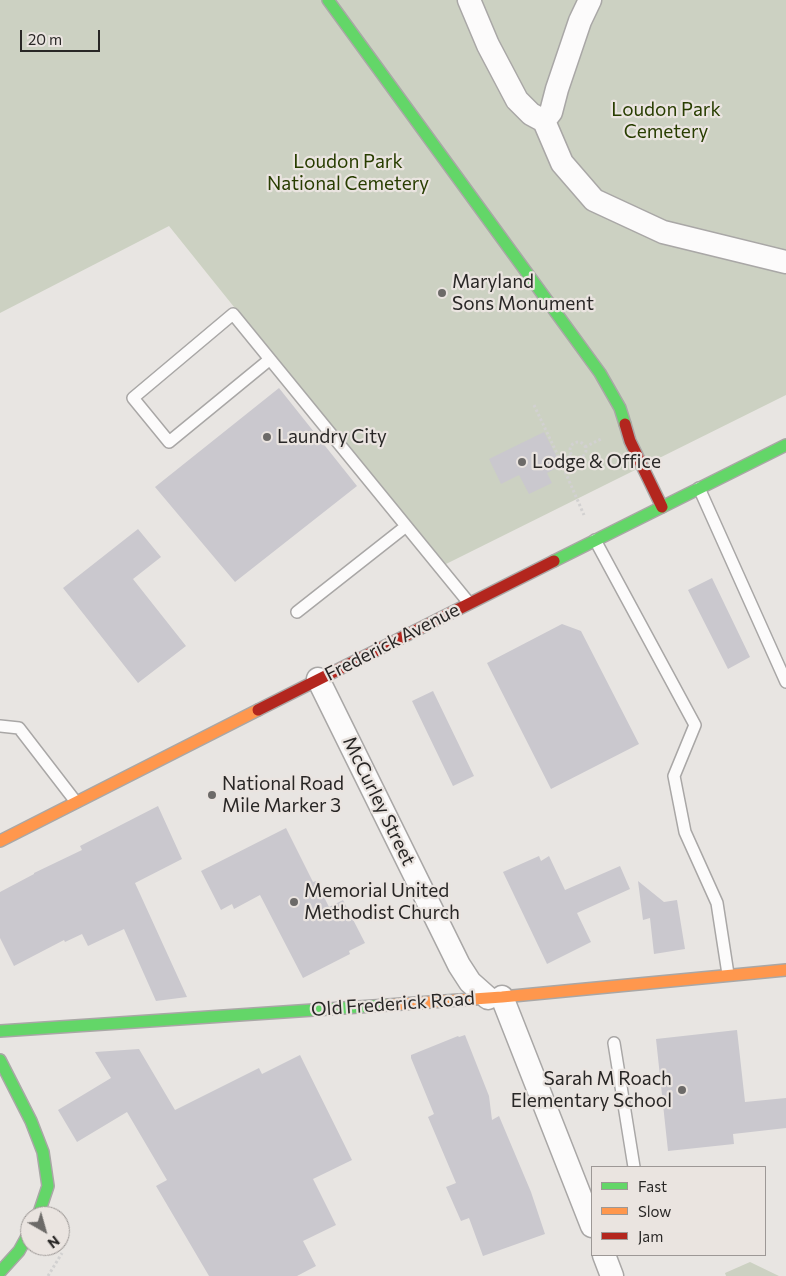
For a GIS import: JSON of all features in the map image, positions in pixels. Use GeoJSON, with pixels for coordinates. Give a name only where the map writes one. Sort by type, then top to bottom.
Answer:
{"type":"FeatureCollection","features":[{"type":"Feature","properties":{"kind":"street"},"geometry":{"type":"LineString","coordinates":[[328,0],[600,373],[620,408],[630,441],[662,507]]}},
{"type":"Feature","properties":{"kind":"street"},"geometry":{"type":"LineString","coordinates":[[469,0],[488,45],[517,100],[531,114],[544,121],[562,163],[594,200],[663,232],[786,262]]}},
{"type":"Feature","properties":{"kind":"street"},"geometry":{"type":"LineString","coordinates":[[544,121],[551,112],[580,21],[590,0]]}},
{"type":"Feature","properties":{"kind":"street","name":"Frederick Avenue"},"geometry":{"type":"LineString","coordinates":[[0,841],[318,679],[786,445]]}},
{"type":"Feature","properties":{"kind":"street","name":"McCurley Street"},"geometry":{"type":"LineString","coordinates":[[318,679],[459,965],[470,982],[495,997],[586,1191],[591,1220]]}},
{"type":"Feature","properties":{"kind":"street","name":"Old Frederick Road"},"geometry":{"type":"LineString","coordinates":[[0,1031],[495,997],[786,970]]}},
{"type":"Feature","properties":{"kind":"street"},"geometry":{"type":"LineString","coordinates":[[0,1060],[31,1120],[43,1152],[48,1186],[41,1206]]}},
{"type":"Feature","properties":{"kind":"street"},"geometry":{"type":"LineString","coordinates":[[0,1272],[20,1249]]}},
{"type":"Feature","properties":{"kind":"street"},"geometry":{"type":"LineString","coordinates":[[604,1256],[612,1276]]}},
{"type":"Feature","properties":{"kind":"lane"},"geometry":{"type":"LineString","coordinates":[[269,360],[169,442],[133,398],[233,314],[405,527],[469,603]]}},
{"type":"Feature","properties":{"kind":"lane"},"geometry":{"type":"LineString","coordinates":[[699,488],[786,682]]}},
{"type":"Feature","properties":{"kind":"lane"},"geometry":{"type":"LineString","coordinates":[[296,612],[405,527]]}},
{"type":"Feature","properties":{"kind":"lane"},"geometry":{"type":"LineString","coordinates":[[595,540],[695,725],[674,776],[685,832],[717,903],[728,974]]}},
{"type":"Feature","properties":{"kind":"lane"},"geometry":{"type":"LineString","coordinates":[[0,726],[19,728],[76,802]]}},
{"type":"Feature","properties":{"kind":"lane"},"geometry":{"type":"LineString","coordinates":[[614,1042],[634,1166]]}},
{"type":"Feature","properties":{"kind":"path"},"geometry":{"type":"LineString","coordinates":[[534,405],[595,540]]}},
{"type":"Feature","properties":{"kind":"path"},"geometry":{"type":"LineString","coordinates":[[579,442],[585,447],[586,452],[580,458],[572,457],[571,455],[570,447],[574,443],[579,442]]}},
{"type":"Feature","properties":{"kind":"path"},"geometry":{"type":"LineString","coordinates":[[560,460],[571,455]]}},
{"type":"Feature","properties":{"kind":"path"},"geometry":{"type":"LineString","coordinates":[[48,1276],[60,1256]]}},
{"type":"Feature","properties":{"kind":"green space","name":"Loudon Park National Cemetery"},"geometry":{"type":"Polygon","coordinates":[[[0,0],[786,0],[786,395],[442,566],[169,226],[0,313],[0,0]]]}},
{"type":"Feature","properties":{"kind":"green space"},"geometry":{"type":"Polygon","coordinates":[[[750,1262],[779,1276],[726,1276],[725,1273],[750,1262]]]}},
{"type":"Feature","properties":{"kind":"building","name":"Laundry City"},"geometry":{"type":"Polygon","coordinates":[[[279,388],[357,486],[235,582],[155,487],[279,388]]]}},
{"type":"Feature","properties":{"kind":"building","name":"Lodge & Office"},"geometry":{"type":"Polygon","coordinates":[[[544,432],[557,457],[552,460],[556,468],[547,473],[552,483],[529,494],[519,475],[501,484],[489,459],[544,432]]]}},
{"type":"Feature","properties":{"kind":"building"},"geometry":{"type":"Polygon","coordinates":[[[138,529],[161,557],[133,579],[186,646],[138,683],[63,588],[138,529]]]}},
{"type":"Feature","properties":{"kind":"building"},"geometry":{"type":"Polygon","coordinates":[[[712,578],[750,657],[728,669],[688,590],[712,578]]]}},
{"type":"Feature","properties":{"kind":"building"},"geometry":{"type":"Polygon","coordinates":[[[562,624],[581,631],[639,744],[551,789],[487,663],[562,624]]]}},
{"type":"Feature","properties":{"kind":"building"},"geometry":{"type":"Polygon","coordinates":[[[433,691],[474,776],[453,786],[412,701],[433,691]]]}},
{"type":"Feature","properties":{"kind":"building"},"geometry":{"type":"Polygon","coordinates":[[[158,806],[182,859],[135,883],[187,997],[156,1001],[124,929],[88,946],[82,934],[65,942],[64,940],[14,966],[0,938],[0,892],[82,850],[80,846],[158,806]]]}},
{"type":"Feature","properties":{"kind":"building","name":"Memorial United Methodist Church"},"geometry":{"type":"Polygon","coordinates":[[[286,828],[313,882],[316,881],[329,907],[343,900],[365,943],[349,951],[350,954],[303,978],[260,895],[234,909],[232,904],[221,910],[201,871],[286,828]]]}},
{"type":"Feature","properties":{"kind":"building"},"geometry":{"type":"Polygon","coordinates":[[[539,856],[541,861],[549,856],[565,890],[620,866],[630,889],[577,913],[591,942],[547,964],[503,872],[539,856]]]}},
{"type":"Feature","properties":{"kind":"building"},"geometry":{"type":"Polygon","coordinates":[[[638,881],[664,902],[677,900],[685,949],[654,954],[650,918],[643,920],[638,881]]]}},
{"type":"Feature","properties":{"kind":"building"},"geometry":{"type":"Polygon","coordinates":[[[737,1030],[745,1102],[786,1098],[786,1128],[733,1134],[734,1144],[668,1151],[656,1039],[737,1030]]]}},
{"type":"Feature","properties":{"kind":"building"},"geometry":{"type":"Polygon","coordinates":[[[465,1035],[489,1096],[492,1120],[499,1116],[531,1192],[545,1234],[483,1256],[469,1218],[461,1221],[446,1187],[456,1183],[428,1117],[434,1114],[411,1058],[411,1055],[465,1035]]]}},
{"type":"Feature","properties":{"kind":"building"},"geometry":{"type":"Polygon","coordinates":[[[139,1049],[175,1110],[259,1068],[262,1074],[300,1055],[352,1160],[313,1179],[336,1225],[303,1241],[316,1266],[297,1276],[209,1276],[156,1186],[167,1180],[127,1112],[77,1142],[58,1110],[111,1078],[95,1052],[139,1049]]]}},
{"type":"Feature","properties":{"kind":"traffic: fast"},"geometry":{"type":"LineString","coordinates":[[328,0],[600,373],[620,408],[625,424]]}},
{"type":"Feature","properties":{"kind":"traffic: fast"},"geometry":{"type":"LineString","coordinates":[[554,561],[786,445]]}},
{"type":"Feature","properties":{"kind":"traffic: fast"},"geometry":{"type":"LineString","coordinates":[[0,1031],[388,1005]]}},
{"type":"Feature","properties":{"kind":"traffic: fast"},"geometry":{"type":"LineString","coordinates":[[0,1060],[31,1121],[43,1152],[48,1186],[41,1206]]}},
{"type":"Feature","properties":{"kind":"traffic: fast"},"geometry":{"type":"LineString","coordinates":[[0,1272],[20,1249]]}},
{"type":"Feature","properties":{"kind":"traffic: slow"},"geometry":{"type":"LineString","coordinates":[[0,841],[258,710]]}},
{"type":"Feature","properties":{"kind":"traffic: slow"},"geometry":{"type":"LineString","coordinates":[[388,1005],[502,997],[786,970]]}},
{"type":"Feature","properties":{"kind":"traffic: jam"},"geometry":{"type":"LineString","coordinates":[[625,424],[630,441],[662,507]]}},
{"type":"Feature","properties":{"kind":"traffic: jam"},"geometry":{"type":"LineString","coordinates":[[258,710],[554,561]]}},
{"type":"Feature","properties":{"kind":"place","name":"Maryland Sons Monument"},"geometry":{"type":"Point","coordinates":[442,293]}},
{"type":"Feature","properties":{"kind":"place","name":"Laundry City"},"geometry":{"type":"Point","coordinates":[267,437]}},
{"type":"Feature","properties":{"kind":"place","name":"Lodge & Office"},"geometry":{"type":"Point","coordinates":[522,462]}},
{"type":"Feature","properties":{"kind":"place","name":"National Road Mile Marker 3"},"geometry":{"type":"Point","coordinates":[212,795]}},
{"type":"Feature","properties":{"kind":"place","name":"Memorial United Methodist Church"},"geometry":{"type":"Point","coordinates":[294,902]}},
{"type":"Feature","properties":{"kind":"place","name":"Sarah M Roach Elementary School"},"geometry":{"type":"Point","coordinates":[682,1090]}},
{"type":"Feature","properties":{"kind":"park label","name":"Loudon Park Cemetery"},"geometry":{"type":"Point","coordinates":[666,121]}}]}
